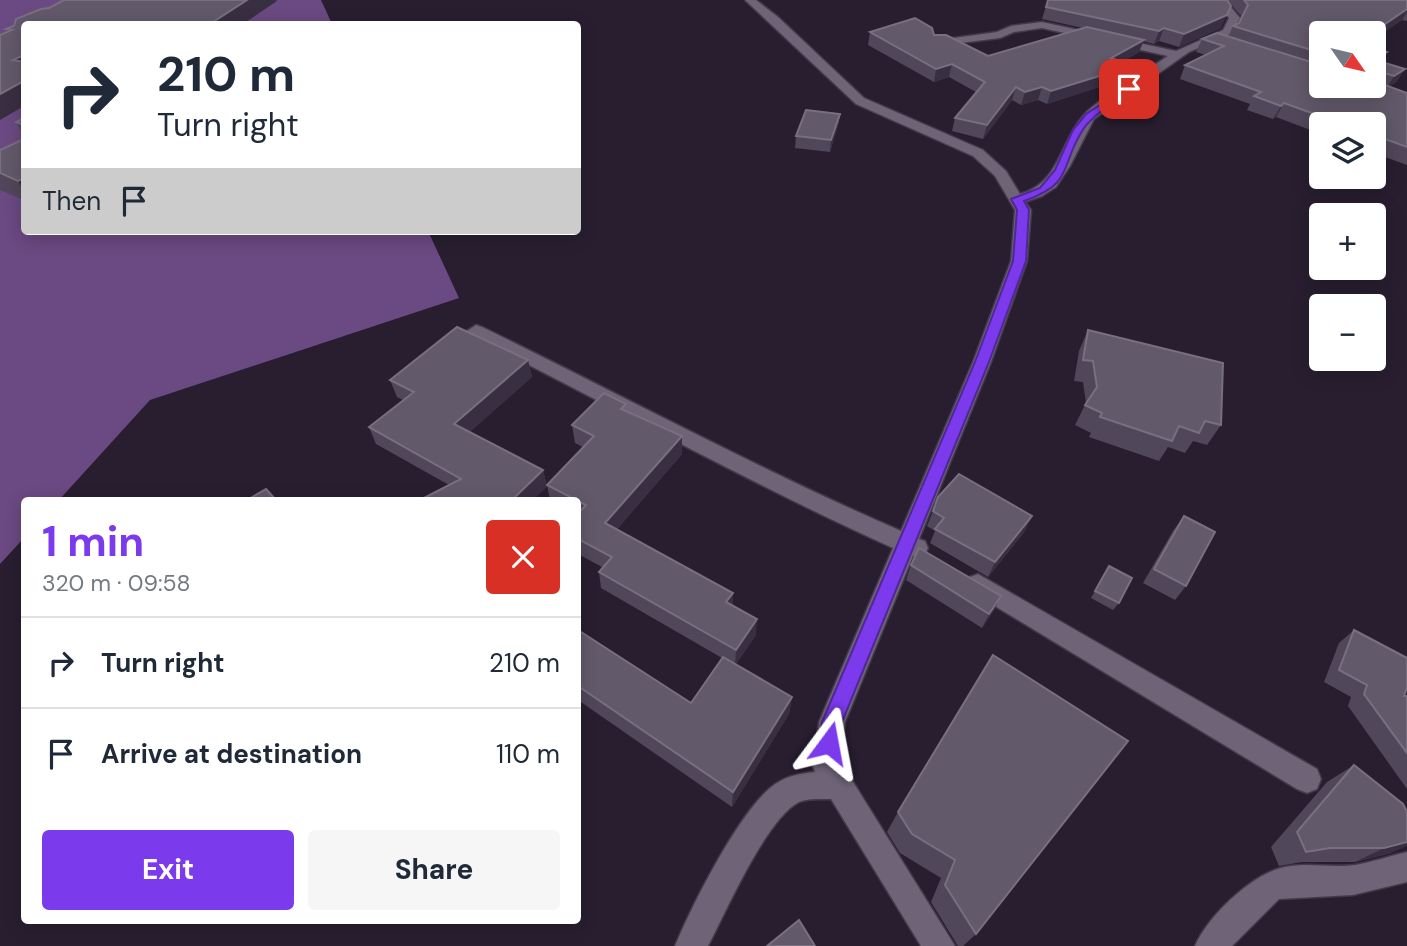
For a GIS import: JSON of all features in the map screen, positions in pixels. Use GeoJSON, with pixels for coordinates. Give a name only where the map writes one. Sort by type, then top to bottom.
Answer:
{"type":"FeatureCollection","features":[{"type":"Feature","properties":{"kind":"street"},"geometry":{"type":"LineString","coordinates":[[750,0],[774,19],[860,101],[978,153],[1001,174],[1023,210],[1019,261],[982,362],[832,722],[826,764],[939,946]]}},
{"type":"Feature","properties":{"kind":"street"},"geometry":{"type":"LineString","coordinates":[[1017,199],[1044,190],[1053,181],[1078,130],[1089,116],[1178,55],[1227,32],[1235,18],[1219,0]]}},
{"type":"Feature","properties":{"kind":"street"},"geometry":{"type":"LineString","coordinates":[[936,44],[1000,35],[1011,29],[1042,25],[1178,55]]}},
{"type":"Feature","properties":{"kind":"street"},"geometry":{"type":"LineString","coordinates":[[1209,39],[1234,47]]}},
{"type":"Feature","properties":{"kind":"street"},"geometry":{"type":"LineString","coordinates":[[476,331],[689,437],[793,493],[906,542],[940,562]]}},
{"type":"Feature","properties":{"kind":"street"},"geometry":{"type":"LineString","coordinates":[[962,575],[1307,779]]}},
{"type":"Feature","properties":{"kind":"street"},"geometry":{"type":"LineString","coordinates":[[691,946],[755,830],[776,800],[795,789],[837,784]]}},
{"type":"Feature","properties":{"kind":"street"},"geometry":{"type":"LineString","coordinates":[[1211,946],[1234,919],[1270,886],[1287,881],[1353,880],[1407,867]]}},
{"type":"Feature","properties":{"kind":"shaded area"},"geometry":{"type":"Polygon","coordinates":[[[0,0],[321,0],[331,21],[21,21],[21,235],[430,235],[459,298],[150,400],[62,497],[21,497],[21,541],[0,564],[0,0]]]}},
{"type":"Feature","properties":{"kind":"building"},"geometry":{"type":"Polygon","coordinates":[[[64,0],[247,0],[215,21],[21,21],[21,56],[13,60],[21,61],[21,83],[0,94],[0,35],[12,30],[6,29],[14,26],[16,19],[64,0]]]}},
{"type":"Feature","properties":{"kind":"building"},"geometry":{"type":"Polygon","coordinates":[[[1048,0],[1227,0],[1231,6],[1227,15],[1184,34],[1046,7],[1048,0]]]}},
{"type":"Feature","properties":{"kind":"building"},"geometry":{"type":"Polygon","coordinates":[[[1244,0],[1407,0],[1407,9],[1386,23],[1386,21],[1309,21],[1309,49],[1233,26],[1239,23],[1248,5],[1244,0]]]}},
{"type":"Feature","properties":{"kind":"building"},"geometry":{"type":"Polygon","coordinates":[[[915,18],[932,28],[934,35],[946,35],[988,56],[1087,27],[1144,40],[1111,58],[1132,66],[1051,91],[1042,87],[1025,92],[1016,87],[987,125],[955,118],[985,82],[952,64],[936,69],[870,32],[915,18]]]}},
{"type":"Feature","properties":{"kind":"building"},"geometry":{"type":"Polygon","coordinates":[[[1217,33],[1309,61],[1309,98],[1386,98],[1386,85],[1407,93],[1407,147],[1386,139],[1386,112],[1309,112],[1284,103],[1281,106],[1254,96],[1261,92],[1185,65],[1224,46],[1202,39],[1217,33]]]}},
{"type":"Feature","properties":{"kind":"building"},"geometry":{"type":"Polygon","coordinates":[[[1386,63],[1405,69],[1394,76],[1386,74],[1386,63]]]}},
{"type":"Feature","properties":{"kind":"building"},"geometry":{"type":"Polygon","coordinates":[[[806,110],[840,114],[831,140],[796,136],[806,110]]]}},
{"type":"Feature","properties":{"kind":"building"},"geometry":{"type":"Polygon","coordinates":[[[21,140],[21,180],[18,181],[0,173],[0,150],[21,140]]]}},
{"type":"Feature","properties":{"kind":"building"},"geometry":{"type":"Polygon","coordinates":[[[457,327],[528,360],[454,424],[543,470],[515,497],[426,497],[461,479],[369,427],[414,392],[390,380],[457,327]]]}},
{"type":"Feature","properties":{"kind":"building"},"geometry":{"type":"Polygon","coordinates":[[[1088,330],[1223,363],[1221,425],[1205,421],[1199,433],[1179,426],[1172,441],[1100,417],[1102,413],[1085,405],[1097,387],[1093,361],[1083,360],[1088,330]]]}},
{"type":"Feature","properties":{"kind":"building"},"geometry":{"type":"Polygon","coordinates":[[[604,393],[626,404],[621,409],[682,436],[605,523],[733,593],[726,602],[757,619],[736,650],[599,572],[612,557],[581,541],[581,511],[586,505],[581,502],[581,497],[570,497],[547,485],[594,436],[572,425],[604,393]]]}},
{"type":"Feature","properties":{"kind":"building"},"geometry":{"type":"Polygon","coordinates":[[[959,474],[1032,516],[995,562],[935,529],[944,518],[933,511],[938,497],[959,474]]]}},
{"type":"Feature","properties":{"kind":"building"},"geometry":{"type":"Polygon","coordinates":[[[266,489],[273,497],[252,497],[266,489]]]}},
{"type":"Feature","properties":{"kind":"building"},"geometry":{"type":"Polygon","coordinates":[[[1184,516],[1215,532],[1186,586],[1154,569],[1184,516]]]}},
{"type":"Feature","properties":{"kind":"building"},"geometry":{"type":"Polygon","coordinates":[[[919,548],[1001,596],[989,614],[911,565],[919,548]]]}},
{"type":"Feature","properties":{"kind":"building"},"geometry":{"type":"Polygon","coordinates":[[[1109,566],[1132,578],[1119,603],[1095,591],[1109,566]]]}},
{"type":"Feature","properties":{"kind":"building"},"geometry":{"type":"Polygon","coordinates":[[[1354,630],[1407,658],[1407,688],[1404,696],[1407,696],[1407,753],[1364,694],[1367,685],[1339,670],[1354,630]]]}},
{"type":"Feature","properties":{"kind":"building"},"geometry":{"type":"Polygon","coordinates":[[[581,632],[691,703],[723,657],[792,697],[733,792],[581,688],[581,632]]]}},
{"type":"Feature","properties":{"kind":"building"},"geometry":{"type":"Polygon","coordinates":[[[993,655],[1128,741],[976,934],[945,885],[955,860],[912,834],[898,812],[993,655]]]}},
{"type":"Feature","properties":{"kind":"building"},"geometry":{"type":"Polygon","coordinates":[[[1354,765],[1403,804],[1407,812],[1407,842],[1384,848],[1330,848],[1306,852],[1297,832],[1354,765]]]}},
{"type":"Feature","properties":{"kind":"building"},"geometry":{"type":"Polygon","coordinates":[[[799,920],[815,946],[767,946],[799,920]]]}},
{"type":"Feature","properties":{"kind":"route"},"geometry":{"type":"LineString","coordinates":[[829,743],[832,722],[982,362],[1019,261],[1023,210],[1017,199],[1044,190],[1060,171],[1078,130],[1089,116],[1129,89]]}}]}
